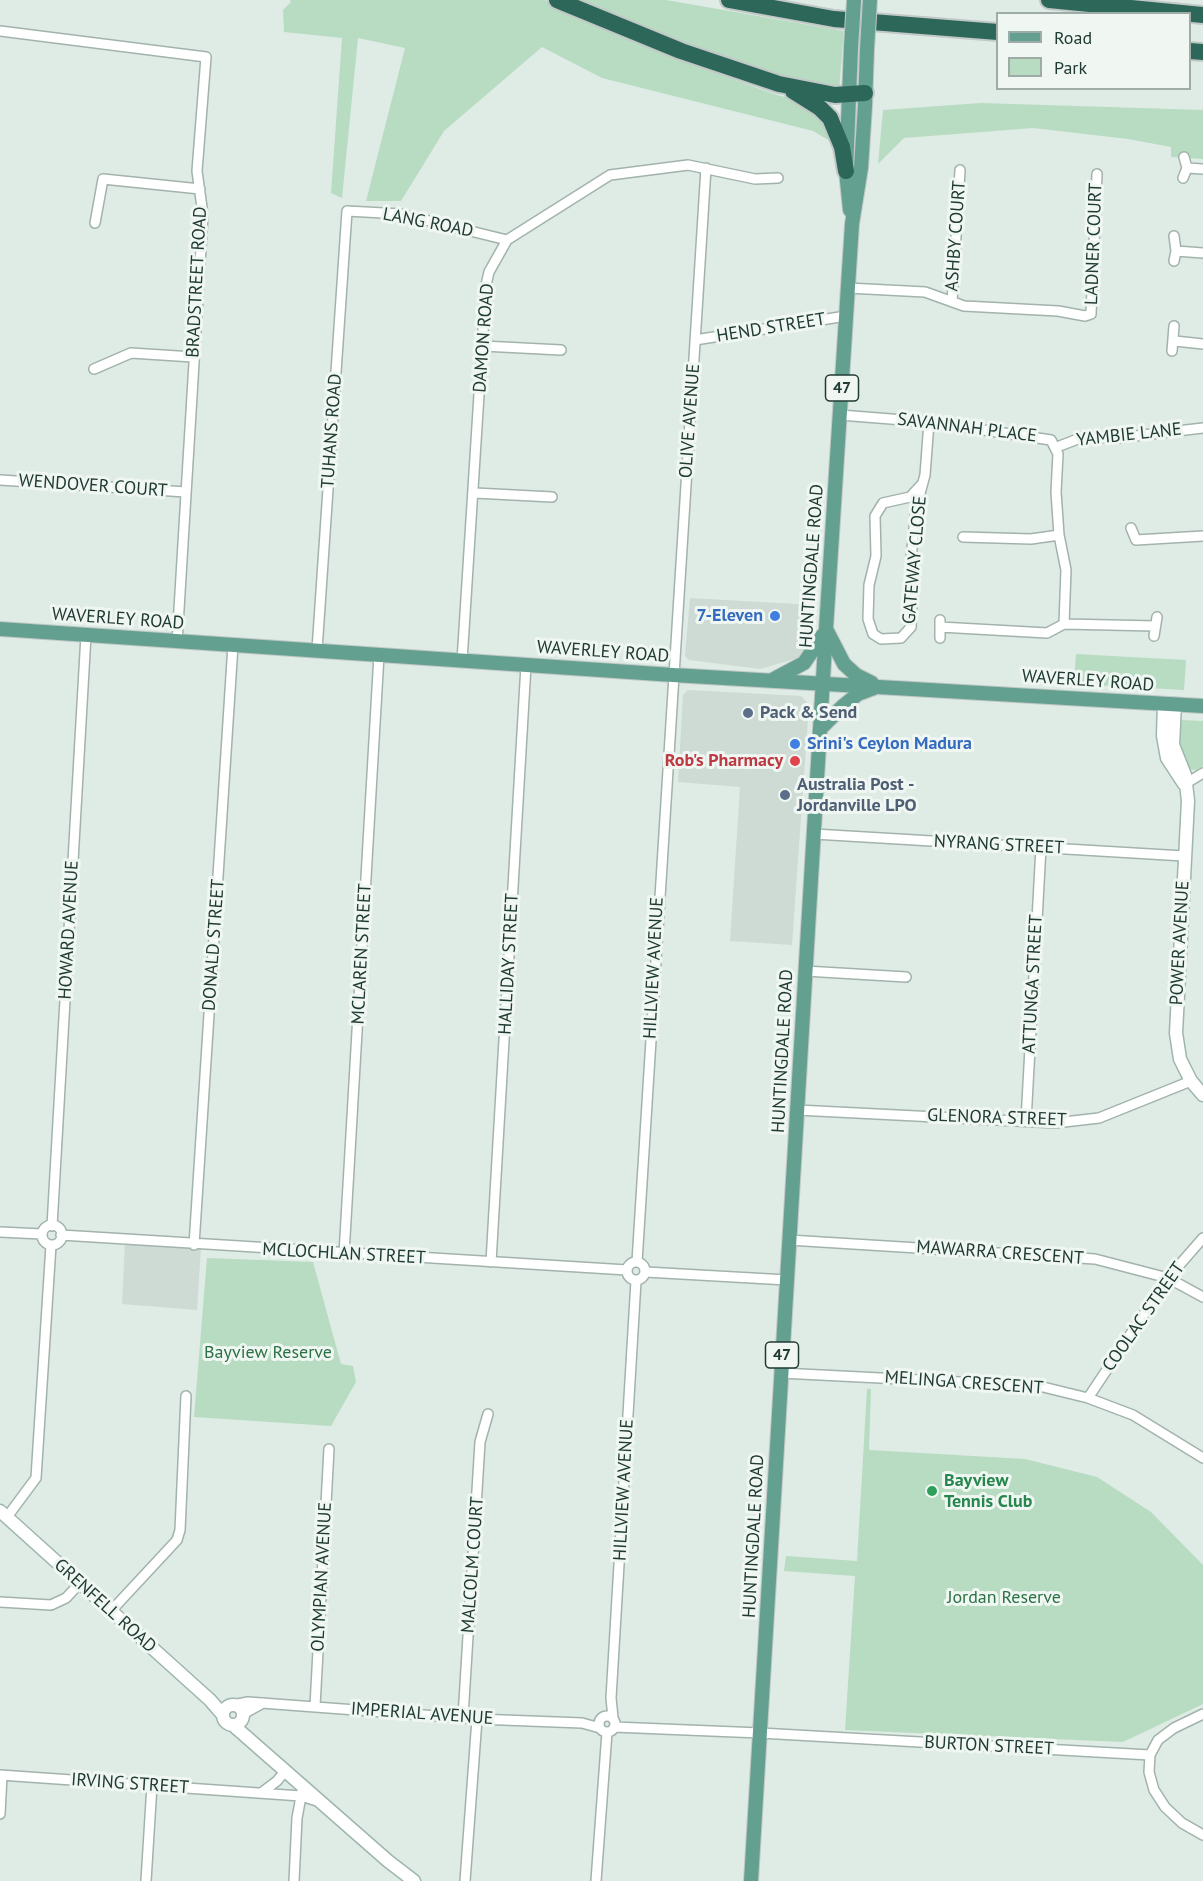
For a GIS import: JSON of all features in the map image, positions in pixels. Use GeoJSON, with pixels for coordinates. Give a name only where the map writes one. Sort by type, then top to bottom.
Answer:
{"type":"FeatureCollection","features":[{"type":"Feature","properties":{"kind":"highway"},"geometry":{"type":"LineString","coordinates":[[557,0],[681,51],[779,84],[848,96],[866,93]]}},
{"type":"Feature","properties":{"kind":"highway"},"geometry":{"type":"LineString","coordinates":[[729,0],[834,19],[996,32]]}},
{"type":"Feature","properties":{"kind":"highway"},"geometry":{"type":"LineString","coordinates":[[1049,0],[1172,12]]}},
{"type":"Feature","properties":{"kind":"highway"},"geometry":{"type":"LineString","coordinates":[[779,84],[806,98],[830,118],[842,147],[846,171]]}},
{"type":"Feature","properties":{"kind":"main road","name":"HUNTINGDALE ROAD"},"geometry":{"type":"LineString","coordinates":[[852,224],[846,171],[854,0]]}},
{"type":"Feature","properties":{"kind":"main road","name":"HUNTINGDALE ROAD"},"geometry":{"type":"LineString","coordinates":[[751,1881],[826,629],[852,224],[861,168],[870,0]]}},
{"type":"Feature","properties":{"kind":"main road","name":"WAVERLEY ROAD"},"geometry":{"type":"LineString","coordinates":[[0,629],[673,675],[1203,706]]}},
{"type":"Feature","properties":{"kind":"main road"},"geometry":{"type":"LineString","coordinates":[[772,679],[804,663],[826,629],[844,664],[856,675],[878,686]]}},
{"type":"Feature","properties":{"kind":"main road"},"geometry":{"type":"LineString","coordinates":[[820,729],[831,716],[858,694],[878,686]]}},
{"type":"Feature","properties":{"kind":"street","name":"BRADSTREET ROAD"},"geometry":{"type":"LineString","coordinates":[[0,30],[206,57],[197,171],[203,215],[177,642]]}},
{"type":"Feature","properties":{"kind":"street"},"geometry":{"type":"LineString","coordinates":[[1183,178],[1187,168],[1184,157]]}},
{"type":"Feature","properties":{"kind":"street"},"geometry":{"type":"LineString","coordinates":[[507,240],[610,175],[688,165],[755,179],[778,178]]}},
{"type":"Feature","properties":{"kind":"street","name":"OLIVE AVENUE"},"geometry":{"type":"LineString","coordinates":[[673,675],[706,168]]}},
{"type":"Feature","properties":{"kind":"street"},"geometry":{"type":"LineString","coordinates":[[1187,168],[1203,169]]}},
{"type":"Feature","properties":{"kind":"street","name":"ASHBY COURT"},"geometry":{"type":"LineString","coordinates":[[952,302],[960,170]]}},
{"type":"Feature","properties":{"kind":"street","name":"LADNER COURT"},"geometry":{"type":"LineString","coordinates":[[952,302],[964,306],[1058,311],[1085,316],[1091,314],[1097,174]]}},
{"type":"Feature","properties":{"kind":"street"},"geometry":{"type":"LineString","coordinates":[[95,223],[103,179],[200,189]]}},
{"type":"Feature","properties":{"kind":"street","name":"LANG ROAD"},"geometry":{"type":"LineString","coordinates":[[347,211],[401,214],[507,240]]}},
{"type":"Feature","properties":{"kind":"street","name":"TUHANS ROAD"},"geometry":{"type":"LineString","coordinates":[[317,650],[347,211]]}},
{"type":"Feature","properties":{"kind":"street"},"geometry":{"type":"LineString","coordinates":[[1174,236],[1175,256],[1203,253]]}},
{"type":"Feature","properties":{"kind":"street","name":"DAMON ROAD"},"geometry":{"type":"LineString","coordinates":[[462,661],[488,278],[507,240]]}},
{"type":"Feature","properties":{"kind":"street"},"geometry":{"type":"LineString","coordinates":[[848,288],[924,292],[952,302]]}},
{"type":"Feature","properties":{"kind":"street","name":"HEND STREET"},"geometry":{"type":"LineString","coordinates":[[695,340],[846,316]]}},
{"type":"Feature","properties":{"kind":"street"},"geometry":{"type":"LineString","coordinates":[[1172,351],[1175,340],[1174,326]]}},
{"type":"Feature","properties":{"kind":"street"},"geometry":{"type":"LineString","coordinates":[[1175,340],[1203,344]]}},
{"type":"Feature","properties":{"kind":"street"},"geometry":{"type":"LineString","coordinates":[[483,346],[561,350]]}},
{"type":"Feature","properties":{"kind":"street"},"geometry":{"type":"LineString","coordinates":[[94,369],[131,353],[193,357]]}},
{"type":"Feature","properties":{"kind":"street","name":"SAVANNAH PLACE"},"geometry":{"type":"LineString","coordinates":[[840,415],[929,422],[1050,440],[1057,447],[1059,536],[1066,570],[1064,624]]}},
{"type":"Feature","properties":{"kind":"street","name":"GATEWAY CLOSE"},"geometry":{"type":"LineString","coordinates":[[922,484],[910,497],[883,503],[875,516],[876,556],[869,585],[868,619],[873,634],[881,639],[901,638],[911,627],[913,575],[911,559],[916,508],[922,484],[929,422]]}},
{"type":"Feature","properties":{"kind":"street","name":"YAMBIE LANE"},"geometry":{"type":"LineString","coordinates":[[1057,447],[1083,437],[1118,438],[1203,428]]}},
{"type":"Feature","properties":{"kind":"street","name":"WENDOVER COURT"},"geometry":{"type":"LineString","coordinates":[[0,480],[186,492]]}},
{"type":"Feature","properties":{"kind":"street"},"geometry":{"type":"LineString","coordinates":[[474,493],[552,497]]}},
{"type":"Feature","properties":{"kind":"street"},"geometry":{"type":"LineString","coordinates":[[1131,528],[1136,540],[1203,536]]}},
{"type":"Feature","properties":{"kind":"street"},"geometry":{"type":"LineString","coordinates":[[963,537],[1031,539],[1059,536]]}},
{"type":"Feature","properties":{"kind":"street"},"geometry":{"type":"LineString","coordinates":[[940,638],[940,624],[1047,633],[1064,624],[1155,626]]}},
{"type":"Feature","properties":{"kind":"street","name":"HOWARD AVENUE"},"geometry":{"type":"LineString","coordinates":[[52,1226],[86,635]]}},
{"type":"Feature","properties":{"kind":"street","name":"DONALD STREET"},"geometry":{"type":"LineString","coordinates":[[194,1245],[233,645]]}},
{"type":"Feature","properties":{"kind":"street","name":"MCLAREN STREET"},"geometry":{"type":"LineString","coordinates":[[344,1254],[379,655]]}},
{"type":"Feature","properties":{"kind":"street","name":"HALLIDAY STREET"},"geometry":{"type":"LineString","coordinates":[[491,1262],[526,665]]}},
{"type":"Feature","properties":{"kind":"street","name":"HILLVIEW AVENUE"},"geometry":{"type":"LineString","coordinates":[[637,1262],[673,675]]}},
{"type":"Feature","properties":{"kind":"street","name":"POWER AVENUE"},"geometry":{"type":"LineString","coordinates":[[1170,704],[1173,745],[1185,775],[1188,801],[1176,1033],[1180,1059],[1191,1081],[1203,1095]]}},
{"type":"Feature","properties":{"kind":"street"},"geometry":{"type":"LineString","coordinates":[[1185,784],[1203,773]]}},
{"type":"Feature","properties":{"kind":"street","name":"NYRANG STREET"},"geometry":{"type":"LineString","coordinates":[[814,834],[1184,856]]}},
{"type":"Feature","properties":{"kind":"street","name":"ATTUNGA STREET"},"geometry":{"type":"LineString","coordinates":[[1026,1122],[1041,847]]}},
{"type":"Feature","properties":{"kind":"street"},"geometry":{"type":"LineString","coordinates":[[806,971],[906,977]]}},
{"type":"Feature","properties":{"kind":"street","name":"GLENORA STREET"},"geometry":{"type":"LineString","coordinates":[[797,1110],[1055,1123],[1099,1118],[1191,1081]]}},
{"type":"Feature","properties":{"kind":"street"},"geometry":{"type":"LineString","coordinates":[[52,1226],[58,1228],[62,1235],[59,1242],[51,1245],[45,1242],[42,1234],[45,1228],[52,1226]]}},
{"type":"Feature","properties":{"kind":"street"},"geometry":{"type":"LineString","coordinates":[[0,1232],[42,1234]]}},
{"type":"Feature","properties":{"kind":"street","name":"MCLOCHLAN STREET"},"geometry":{"type":"LineString","coordinates":[[62,1235],[194,1245],[627,1270]]}},
{"type":"Feature","properties":{"kind":"street","name":"COOLAC STREET"},"geometry":{"type":"LineString","coordinates":[[1088,1398],[1168,1278],[1203,1238]]}},
{"type":"Feature","properties":{"kind":"street","name":"MAWARRA CRESCENT"},"geometry":{"type":"LineString","coordinates":[[789,1240],[1095,1259],[1168,1278],[1203,1297]]}},
{"type":"Feature","properties":{"kind":"street"},"geometry":{"type":"LineString","coordinates":[[3,1514],[36,1478],[51,1245]]}},
{"type":"Feature","properties":{"kind":"street"},"geometry":{"type":"LineString","coordinates":[[637,1262],[643,1264],[646,1272],[643,1278],[636,1281],[630,1278],[627,1270],[630,1265],[637,1262]]}},
{"type":"Feature","properties":{"kind":"street"},"geometry":{"type":"LineString","coordinates":[[646,1272],[787,1280]]}},
{"type":"Feature","properties":{"kind":"street","name":"HILLVIEW AVENUE"},"geometry":{"type":"LineString","coordinates":[[596,1881],[604,1752],[611,1698],[636,1281]]}},
{"type":"Feature","properties":{"kind":"street","name":"MELINGA CRESCENT"},"geometry":{"type":"LineString","coordinates":[[782,1373],[1039,1386],[1088,1398],[1132,1415],[1203,1458]]}},
{"type":"Feature","properties":{"kind":"street"},"geometry":{"type":"LineString","coordinates":[[111,1611],[177,1540],[180,1530],[186,1396]]}},
{"type":"Feature","properties":{"kind":"street","name":"MALCOLM COURT"},"geometry":{"type":"LineString","coordinates":[[463,1718],[480,1442],[488,1414]]}},
{"type":"Feature","properties":{"kind":"street","name":"OLYMPIAN AVENUE"},"geometry":{"type":"LineString","coordinates":[[315,1706],[329,1449]]}},
{"type":"Feature","properties":{"kind":"street","name":"GRENFELL ROAD"},"geometry":{"type":"LineString","coordinates":[[3,1514],[210,1700],[223,1715],[225,1721],[240,1720]]}},
{"type":"Feature","properties":{"kind":"street"},"geometry":{"type":"LineString","coordinates":[[0,1602],[51,1605],[66,1599],[79,1584]]}},
{"type":"Feature","properties":{"kind":"street","name":"GRENFELL ROAD"},"geometry":{"type":"LineString","coordinates":[[210,1700],[241,1708],[240,1720],[251,1739],[286,1770],[302,1791],[322,1803],[414,1881]]}},
{"type":"Feature","properties":{"kind":"street","name":"IMPERIAL AVENUE"},"geometry":{"type":"LineString","coordinates":[[232,1705],[242,1701],[477,1719],[760,1732]]}},
{"type":"Feature","properties":{"kind":"street"},"geometry":{"type":"LineString","coordinates":[[240,1720],[263,1703]]}},
{"type":"Feature","properties":{"kind":"street"},"geometry":{"type":"LineString","coordinates":[[223,1715],[224,1709],[232,1705]]}},
{"type":"Feature","properties":{"kind":"street"},"geometry":{"type":"LineString","coordinates":[[1203,1714],[1174,1728],[1158,1740],[1150,1755],[1149,1772],[1154,1790],[1165,1807],[1182,1823],[1203,1836]]}},
{"type":"Feature","properties":{"kind":"street"},"geometry":{"type":"LineString","coordinates":[[465,1881],[477,1719]]}},
{"type":"Feature","properties":{"kind":"street","name":"BURTON STREET"},"geometry":{"type":"LineString","coordinates":[[760,1732],[1150,1755]]}},
{"type":"Feature","properties":{"kind":"street"},"geometry":{"type":"LineString","coordinates":[[261,1793],[286,1770]]}},
{"type":"Feature","properties":{"kind":"street"},"geometry":{"type":"LineString","coordinates":[[0,1814],[1,1776]]}},
{"type":"Feature","properties":{"kind":"street","name":"IRVING STREET"},"geometry":{"type":"LineString","coordinates":[[1,1776],[261,1793],[302,1791]]}},
{"type":"Feature","properties":{"kind":"street"},"geometry":{"type":"LineString","coordinates":[[146,1881],[152,1785]]}},
{"type":"Feature","properties":{"kind":"street"},"geometry":{"type":"LineString","coordinates":[[294,1881],[297,1818],[302,1791]]}},
{"type":"Feature","properties":{"kind":"shaded area"},"geometry":{"type":"Polygon","coordinates":[[[690,598],[814,605],[811,639],[798,658],[760,669],[689,660],[685,656],[690,598]]]}},
{"type":"Feature","properties":{"kind":"shaded area"},"geometry":{"type":"Polygon","coordinates":[[[688,690],[801,696],[809,705],[792,945],[730,941],[740,787],[678,782],[683,695],[688,690]]]}},
{"type":"Feature","properties":{"kind":"shaded area"},"geometry":{"type":"Polygon","coordinates":[[[125,1242],[201,1248],[197,1310],[122,1304],[125,1242]]]}},
{"type":"Feature","properties":{"kind":"green space"},"geometry":{"type":"Polygon","coordinates":[[[290,0],[545,0],[727,77],[777,95],[807,102],[824,116],[830,141],[813,131],[602,78],[542,47],[444,131],[401,201],[366,201],[405,48],[358,38],[342,198],[331,193],[342,38],[284,32],[283,10],[291,2],[290,0]]]}},
{"type":"Feature","properties":{"kind":"green space"},"geometry":{"type":"Polygon","coordinates":[[[573,0],[666,0],[844,31],[839,90],[817,88],[700,52],[573,0]]]}},
{"type":"Feature","properties":{"kind":"green space"},"geometry":{"type":"Polygon","coordinates":[[[981,103],[1203,110],[1203,159],[1171,157],[1171,147],[1128,139],[1033,128],[904,138],[878,164],[883,110],[981,103]]]}},
{"type":"Feature","properties":{"kind":"green space"},"geometry":{"type":"Polygon","coordinates":[[[1076,654],[1186,660],[1184,690],[1074,684],[1076,654]]]}},
{"type":"Feature","properties":{"kind":"green space"},"geometry":{"type":"Polygon","coordinates":[[[1181,720],[1203,721],[1203,766],[1196,770],[1187,769],[1178,754],[1181,720]]]}},
{"type":"Feature","properties":{"kind":"green space","name":"Bayview Reserve"},"geometry":{"type":"Polygon","coordinates":[[[207,1258],[313,1262],[341,1364],[353,1366],[356,1382],[331,1426],[194,1417],[207,1258]]]}},
{"type":"Feature","properties":{"kind":"green space","name":"Jordan Reserve"},"geometry":{"type":"Polygon","coordinates":[[[867,1389],[871,1389],[869,1450],[1025,1459],[1097,1477],[1151,1512],[1203,1565],[1203,1704],[1123,1742],[845,1730],[855,1576],[784,1571],[786,1556],[857,1561],[867,1389]]]}},
{"type":"Feature","properties":{"kind":"place","name":"7-Eleven"},"geometry":{"type":"Point","coordinates":[775,616]}},
{"type":"Feature","properties":{"kind":"place","name":"Pack & Send"},"geometry":{"type":"Point","coordinates":[748,713]}},
{"type":"Feature","properties":{"kind":"place","name":"Srini's Ceylon Madura"},"geometry":{"type":"Point","coordinates":[795,744]}},
{"type":"Feature","properties":{"kind":"place","name":"Rob's Pharmacy"},"geometry":{"type":"Point","coordinates":[795,761]}},
{"type":"Feature","properties":{"kind":"place","name":"Australia Post - Jordanville LPO"},"geometry":{"type":"Point","coordinates":[785,795]}},
{"type":"Feature","properties":{"kind":"place","name":"Bayview Tennis Club"},"geometry":{"type":"Point","coordinates":[932,1491]}}]}
